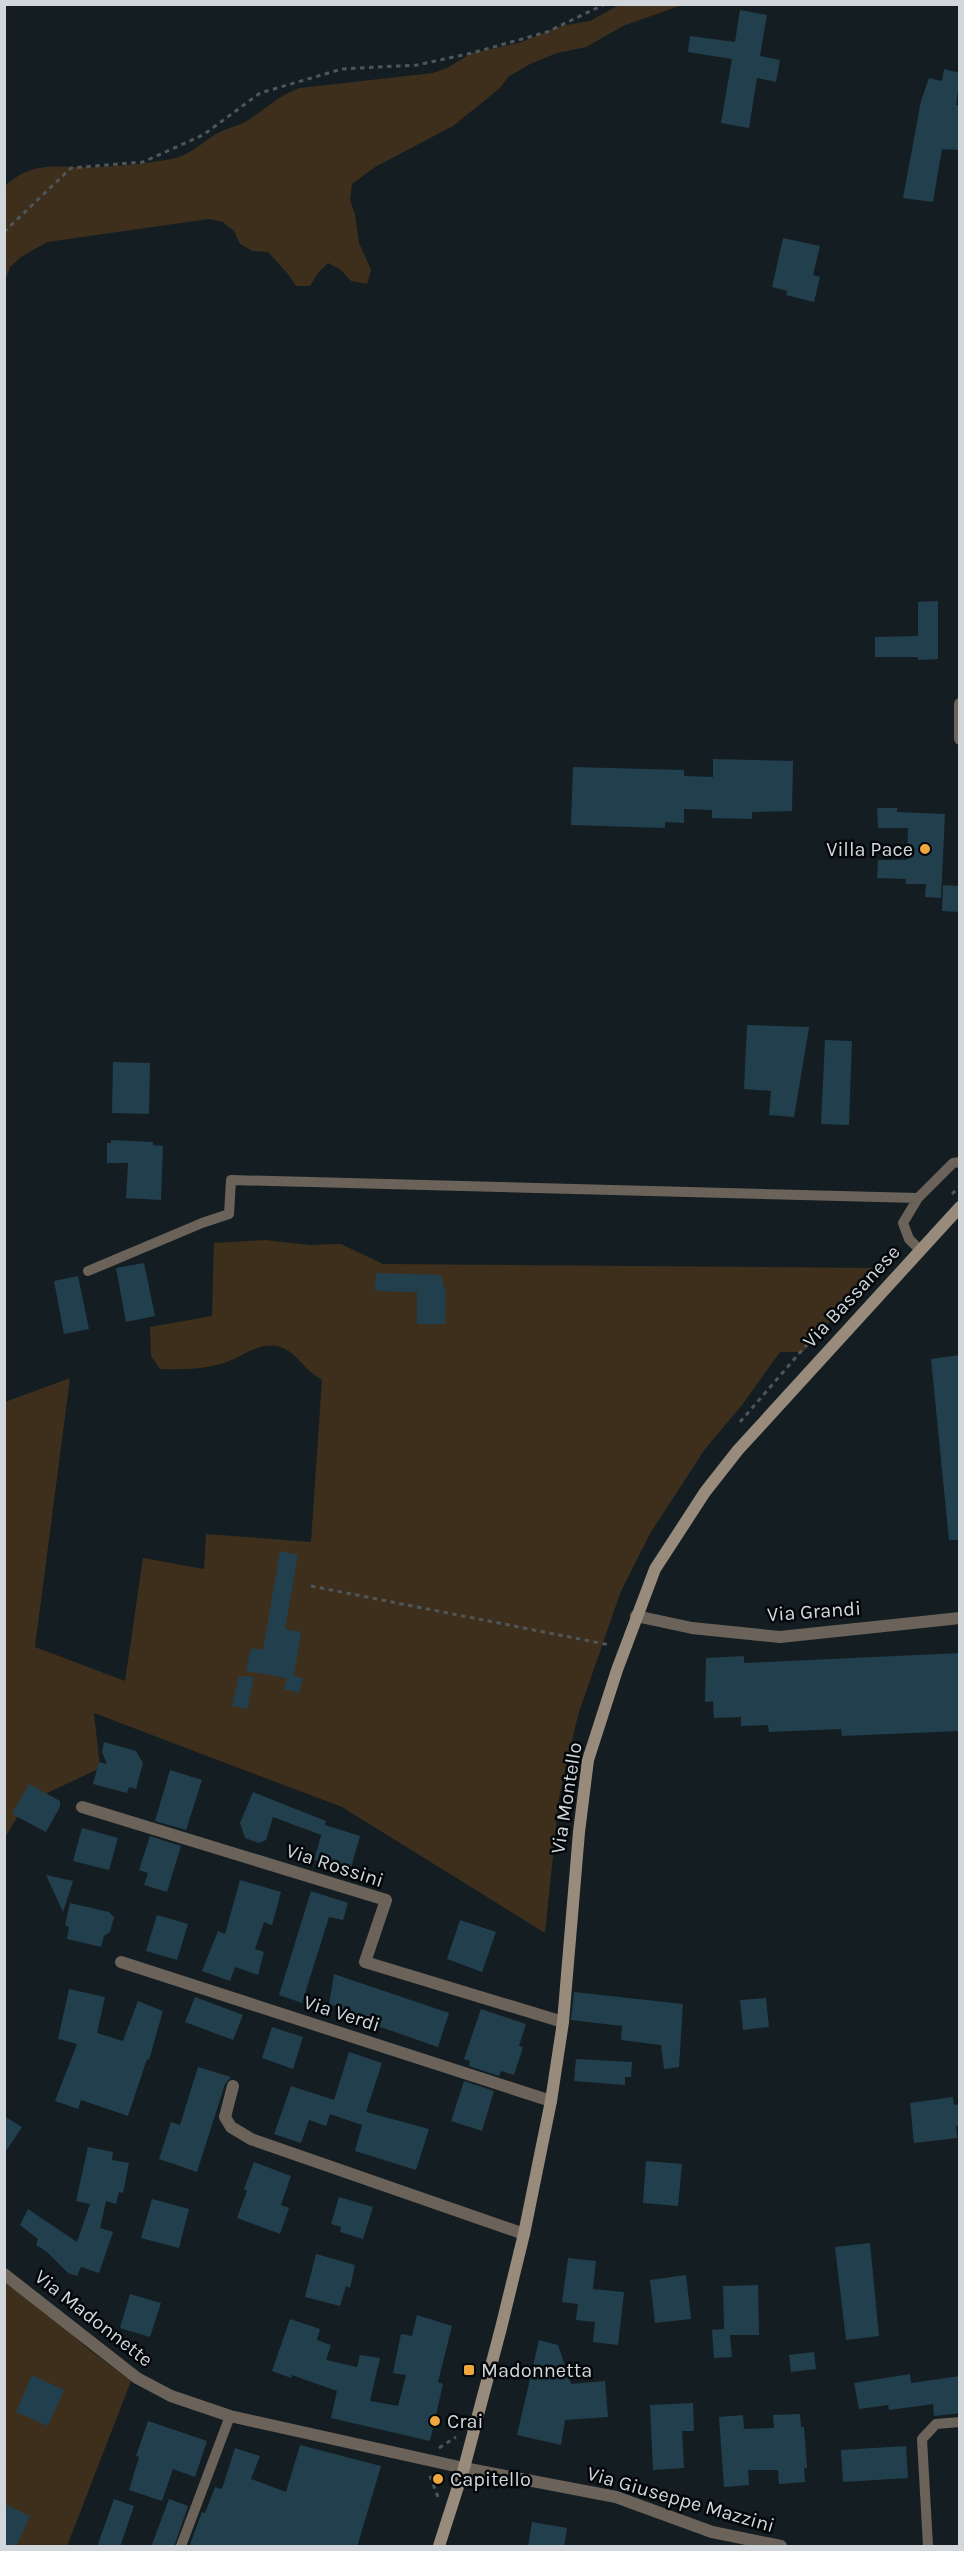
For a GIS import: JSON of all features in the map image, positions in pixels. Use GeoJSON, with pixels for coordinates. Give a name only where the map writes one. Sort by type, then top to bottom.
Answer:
{"type":"FeatureCollection","features":[{"type":"Feature","properties":{"kind":"main road","name":"Via Bassanese"},"geometry":{"type":"LineString","coordinates":[[771,1412],[960,1207]]}},
{"type":"Feature","properties":{"kind":"main road","name":"Via Montello"},"geometry":{"type":"LineString","coordinates":[[439,2547],[464,2468],[524,2234],[551,2101],[563,2022],[579,1832],[588,1760],[636,1616],[655,1569],[705,1492],[771,1412]]}},
{"type":"Feature","properties":{"kind":"street"},"geometry":{"type":"LineString","coordinates":[[960,704],[960,739]]}},
{"type":"Feature","properties":{"kind":"street","name":"Via Grandi"},"geometry":{"type":"LineString","coordinates":[[636,1616],[692,1629],[780,1637],[960,1617]]}},
{"type":"Feature","properties":{"kind":"street","name":"Via Rossini"},"geometry":{"type":"LineString","coordinates":[[82,1807],[386,1900],[365,1962],[563,2022]]}},
{"type":"Feature","properties":{"kind":"street","name":"Via Verdi"},"geometry":{"type":"LineString","coordinates":[[121,1962],[551,2101]]}},
{"type":"Feature","properties":{"kind":"street"},"geometry":{"type":"LineString","coordinates":[[233,2086],[225,2117],[231,2127],[251,2139],[524,2234]]}},
{"type":"Feature","properties":{"kind":"street","name":"Via Madonnette"},"geometry":{"type":"LineString","coordinates":[[4,2274],[136,2378],[171,2396],[230,2416],[464,2468]]}},
{"type":"Feature","properties":{"kind":"street","name":"Via Giuseppe Mazzini"},"geometry":{"type":"LineString","coordinates":[[464,2468],[616,2497],[712,2532],[781,2547]]}},
{"type":"Feature","properties":{"kind":"lane"},"geometry":{"type":"LineString","coordinates":[[920,1250],[909,1239],[903,1223],[918,1198],[953,1163],[960,1162]]}},
{"type":"Feature","properties":{"kind":"lane"},"geometry":{"type":"LineString","coordinates":[[88,1271],[202,1222],[229,1214],[231,1180],[918,1198]]}},
{"type":"Feature","properties":{"kind":"lane"},"geometry":{"type":"LineString","coordinates":[[181,2547],[230,2416]]}},
{"type":"Feature","properties":{"kind":"lane"},"geometry":{"type":"LineString","coordinates":[[928,2547],[922,2439],[936,2424],[960,2422]]}},
{"type":"Feature","properties":{"kind":"path"},"geometry":{"type":"LineString","coordinates":[[4,232],[71,168],[142,162],[203,135],[260,93],[342,69],[417,65],[472,53],[547,32],[605,4]]}},
{"type":"Feature","properties":{"kind":"path"},"geometry":{"type":"LineString","coordinates":[[945,1202],[960,1186]]}},
{"type":"Feature","properties":{"kind":"path"},"geometry":{"type":"LineString","coordinates":[[739,1424],[803,1349],[885,1264]]}},
{"type":"Feature","properties":{"kind":"path"},"geometry":{"type":"LineString","coordinates":[[311,1586],[625,1648]]}},
{"type":"Feature","properties":{"kind":"path"},"geometry":{"type":"LineString","coordinates":[[435,2508],[438,2497],[431,2479],[429,2467],[431,2460],[440,2447],[459,2434]]}},
{"type":"Feature","properties":{"kind":"shaded area"},"geometry":{"type":"Polygon","coordinates":[[[619,5],[691,5],[679,6],[623,26],[586,47],[557,53],[530,64],[508,77],[500,88],[453,126],[375,167],[352,184],[350,200],[355,214],[359,243],[371,270],[367,284],[351,281],[341,270],[328,263],[310,286],[296,286],[268,252],[253,251],[240,244],[234,231],[223,222],[209,219],[47,242],[21,257],[10,267],[5,281],[5,186],[27,172],[49,167],[99,167],[172,159],[190,152],[216,134],[246,121],[279,98],[300,88],[433,73],[447,68],[472,53],[519,43],[561,26],[590,21],[619,5]]]}},
{"type":"Feature","properties":{"kind":"shaded area"},"geometry":{"type":"Polygon","coordinates":[[[265,1240],[310,1245],[341,1244],[383,1264],[878,1268],[803,1352],[780,1352],[742,1405],[705,1449],[651,1532],[621,1591],[578,1715],[559,1798],[545,1933],[342,1807],[94,1713],[100,1768],[20,1806],[21,1810],[5,1838],[5,1402],[70,1378],[35,1647],[125,1681],[143,1558],[204,1569],[206,1534],[311,1542],[322,1380],[291,1353],[278,1346],[262,1347],[221,1364],[190,1369],[160,1369],[151,1356],[150,1327],[212,1316],[214,1243],[265,1240]]]}},
{"type":"Feature","properties":{"kind":"shaded area"},"geometry":{"type":"Polygon","coordinates":[[[4,2282],[41,2306],[86,2347],[131,2381],[67,2546],[5,2546],[4,2282]]]}},
{"type":"Feature","properties":{"kind":"building"},"geometry":{"type":"Polygon","coordinates":[[[740,10],[767,15],[760,56],[780,60],[776,82],[757,78],[749,128],[721,123],[732,59],[688,52],[690,36],[735,42],[740,10]]]}},
{"type":"Feature","properties":{"kind":"building"},"geometry":{"type":"Polygon","coordinates":[[[944,69],[960,73],[956,105],[960,105],[960,150],[942,149],[933,202],[903,198],[921,101],[929,78],[942,81],[944,69]]]}},
{"type":"Feature","properties":{"kind":"building"},"geometry":{"type":"Polygon","coordinates":[[[783,238],[820,246],[813,275],[820,277],[814,302],[786,295],[787,291],[772,287],[783,238]]]}},
{"type":"Feature","properties":{"kind":"building"},"geometry":{"type":"Polygon","coordinates":[[[938,601],[938,659],[875,657],[875,637],[918,636],[918,602],[938,601]]]}},
{"type":"Feature","properties":{"kind":"building"},"geometry":{"type":"Polygon","coordinates":[[[713,759],[793,761],[792,811],[752,812],[752,819],[712,818],[712,810],[684,809],[684,823],[665,822],[665,828],[571,825],[573,767],[684,770],[684,776],[713,777],[713,759]]]}},
{"type":"Feature","properties":{"kind":"building","name":"Villa Pace"},"geometry":{"type":"Polygon","coordinates":[[[877,808],[897,808],[897,812],[945,814],[941,898],[925,897],[926,884],[906,884],[906,879],[877,878],[878,860],[907,860],[908,828],[878,828],[877,808]]]}},
{"type":"Feature","properties":{"kind":"building"},"geometry":{"type":"Polygon","coordinates":[[[943,885],[960,886],[960,912],[942,911],[943,885]]]}},
{"type":"Feature","properties":{"kind":"building"},"geometry":{"type":"Polygon","coordinates":[[[747,1025],[809,1027],[794,1117],[769,1115],[771,1091],[744,1089],[747,1025]]]}},
{"type":"Feature","properties":{"kind":"building"},"geometry":{"type":"Polygon","coordinates":[[[825,1040],[852,1041],[849,1125],[821,1124],[825,1040]]]}},
{"type":"Feature","properties":{"kind":"building"},"geometry":{"type":"Polygon","coordinates":[[[113,1062],[150,1063],[149,1114],[112,1113],[113,1062]]]}},
{"type":"Feature","properties":{"kind":"building"},"geometry":{"type":"Polygon","coordinates":[[[111,1140],[153,1142],[153,1145],[163,1146],[161,1200],[126,1198],[128,1163],[107,1163],[107,1143],[111,1143],[111,1140]]]}},
{"type":"Feature","properties":{"kind":"building"},"geometry":{"type":"Polygon","coordinates":[[[144,1263],[155,1316],[126,1322],[116,1268],[144,1263]]]}},
{"type":"Feature","properties":{"kind":"building"},"geometry":{"type":"Polygon","coordinates":[[[376,1273],[441,1275],[446,1293],[445,1324],[417,1324],[417,1292],[375,1291],[376,1273]]]}},
{"type":"Feature","properties":{"kind":"building"},"geometry":{"type":"Polygon","coordinates":[[[78,1276],[89,1329],[64,1334],[54,1281],[78,1276]]]}},
{"type":"Feature","properties":{"kind":"building"},"geometry":{"type":"Polygon","coordinates":[[[960,1355],[960,1540],[949,1540],[931,1359],[960,1355]]]}},
{"type":"Feature","properties":{"kind":"building"},"geometry":{"type":"Polygon","coordinates":[[[280,1551],[298,1555],[285,1629],[301,1632],[294,1676],[303,1678],[299,1693],[284,1689],[287,1678],[246,1671],[251,1648],[263,1650],[280,1551]]]}},
{"type":"Feature","properties":{"kind":"building"},"geometry":{"type":"Polygon","coordinates":[[[960,1653],[960,1731],[842,1736],[841,1729],[769,1732],[768,1725],[741,1726],[741,1717],[714,1718],[713,1701],[705,1702],[706,1658],[744,1656],[744,1663],[960,1653]]]}},
{"type":"Feature","properties":{"kind":"building"},"geometry":{"type":"Polygon","coordinates":[[[239,1676],[254,1677],[247,1709],[232,1706],[239,1676]]]}},
{"type":"Feature","properties":{"kind":"building"},"geometry":{"type":"Polygon","coordinates":[[[104,1742],[136,1751],[143,1763],[136,1789],[129,1787],[127,1793],[93,1784],[99,1762],[107,1764],[102,1752],[104,1742]]]}},
{"type":"Feature","properties":{"kind":"building"},"geometry":{"type":"Polygon","coordinates":[[[170,1770],[202,1780],[186,1830],[155,1821],[170,1770]]]}},
{"type":"Feature","properties":{"kind":"building"},"geometry":{"type":"Polygon","coordinates":[[[29,1784],[60,1801],[60,1807],[46,1832],[12,1814],[29,1784]]]}},
{"type":"Feature","properties":{"kind":"building"},"geometry":{"type":"Polygon","coordinates":[[[253,1792],[326,1821],[325,1825],[360,1836],[350,1871],[314,1860],[322,1833],[321,1835],[273,1817],[266,1840],[259,1843],[245,1838],[240,1823],[253,1792]]]}},
{"type":"Feature","properties":{"kind":"building"},"geometry":{"type":"Polygon","coordinates":[[[82,1828],[118,1838],[109,1870],[73,1861],[82,1828]]]}},
{"type":"Feature","properties":{"kind":"building"},"geometry":{"type":"Polygon","coordinates":[[[150,1836],[181,1846],[167,1892],[144,1885],[148,1873],[139,1870],[150,1836]]]}},
{"type":"Feature","properties":{"kind":"building"},"geometry":{"type":"Polygon","coordinates":[[[46,1875],[73,1881],[63,1912],[46,1875]]]}},
{"type":"Feature","properties":{"kind":"building"},"geometry":{"type":"Polygon","coordinates":[[[240,1880],[281,1892],[272,1925],[264,1922],[255,1949],[264,1952],[258,1975],[235,1967],[230,1981],[202,1971],[218,1931],[225,1934],[240,1880]]]}},
{"type":"Feature","properties":{"kind":"building"},"geometry":{"type":"Polygon","coordinates":[[[311,1891],[348,1903],[343,1920],[329,1917],[302,2003],[279,1995],[311,1891]]]}},
{"type":"Feature","properties":{"kind":"building"},"geometry":{"type":"Polygon","coordinates":[[[70,1903],[109,1912],[114,1917],[110,1932],[104,1936],[101,1947],[67,1939],[69,1927],[65,1925],[70,1903]]]}},
{"type":"Feature","properties":{"kind":"building"},"geometry":{"type":"Polygon","coordinates":[[[157,1915],[188,1924],[177,1960],[146,1951],[157,1915]]]}},
{"type":"Feature","properties":{"kind":"building"},"geometry":{"type":"Polygon","coordinates":[[[460,1920],[496,1932],[482,1972],[447,1959],[460,1920]]]}},
{"type":"Feature","properties":{"kind":"building"},"geometry":{"type":"Polygon","coordinates":[[[334,1974],[449,2013],[438,2047],[337,2012],[338,2007],[329,2004],[334,1974]]]}},
{"type":"Feature","properties":{"kind":"building"},"geometry":{"type":"Polygon","coordinates":[[[69,1989],[105,1997],[97,2033],[123,2041],[138,2001],[163,2011],[149,2060],[147,2059],[128,2116],[81,2100],[78,2109],[55,2101],[77,2044],[58,2039],[69,1989]]]}},
{"type":"Feature","properties":{"kind":"building"},"geometry":{"type":"Polygon","coordinates":[[[574,1992],[683,2004],[679,2067],[664,2069],[661,2045],[621,2040],[622,2026],[571,2020],[574,1992]]]}},
{"type":"Feature","properties":{"kind":"building"},"geometry":{"type":"Polygon","coordinates":[[[195,1997],[243,2015],[233,2040],[185,2022],[195,1997]]]}},
{"type":"Feature","properties":{"kind":"building"},"geometry":{"type":"Polygon","coordinates":[[[766,1998],[769,2027],[743,2030],[740,2000],[766,1998]]]}},
{"type":"Feature","properties":{"kind":"building"},"geometry":{"type":"Polygon","coordinates":[[[481,2009],[526,2024],[519,2046],[523,2047],[514,2075],[501,2071],[499,2076],[469,2066],[470,2061],[464,2059],[481,2009]]]}},
{"type":"Feature","properties":{"kind":"building"},"geometry":{"type":"Polygon","coordinates":[[[272,2027],[303,2037],[293,2069],[262,2058],[272,2027]]]}},
{"type":"Feature","properties":{"kind":"building"},"geometry":{"type":"Polygon","coordinates":[[[349,2052],[382,2063],[366,2112],[429,2129],[416,2170],[355,2151],[362,2125],[330,2114],[326,2126],[309,2120],[301,2143],[274,2134],[291,2086],[334,2100],[349,2052]]]}},
{"type":"Feature","properties":{"kind":"building"},"geometry":{"type":"Polygon","coordinates":[[[576,2059],[632,2062],[631,2077],[625,2077],[625,2085],[574,2081],[576,2059]]]}},
{"type":"Feature","properties":{"kind":"building"},"geometry":{"type":"Polygon","coordinates":[[[198,2067],[231,2077],[225,2084],[197,2172],[159,2159],[171,2122],[180,2125],[198,2067]]]}},
{"type":"Feature","properties":{"kind":"building"},"geometry":{"type":"Polygon","coordinates":[[[464,2081],[494,2091],[482,2131],[451,2121],[464,2081]]]}},
{"type":"Feature","properties":{"kind":"building"},"geometry":{"type":"Polygon","coordinates":[[[953,2097],[954,2105],[960,2104],[960,2125],[956,2126],[957,2138],[914,2143],[910,2103],[953,2097]]]}},
{"type":"Feature","properties":{"kind":"building"},"geometry":{"type":"Polygon","coordinates":[[[4,2116],[22,2127],[4,2154],[4,2116]]]}},
{"type":"Feature","properties":{"kind":"building"},"geometry":{"type":"Polygon","coordinates":[[[88,2147],[113,2152],[112,2160],[129,2163],[123,2193],[119,2192],[116,2204],[106,2201],[100,2228],[113,2232],[99,2273],[81,2267],[77,2276],[68,2273],[47,2252],[36,2245],[38,2239],[20,2225],[28,2209],[77,2242],[90,2204],[76,2201],[88,2147]]]}},
{"type":"Feature","properties":{"kind":"building"},"geometry":{"type":"Polygon","coordinates":[[[646,2161],[682,2164],[678,2206],[643,2203],[646,2161]]]}},
{"type":"Feature","properties":{"kind":"building"},"geometry":{"type":"Polygon","coordinates":[[[254,2162],[291,2176],[281,2205],[289,2208],[280,2234],[237,2218],[254,2162]]]}},
{"type":"Feature","properties":{"kind":"building"},"geometry":{"type":"Polygon","coordinates":[[[339,2197],[373,2207],[363,2239],[340,2232],[341,2227],[331,2224],[339,2197]]]}},
{"type":"Feature","properties":{"kind":"building"},"geometry":{"type":"Polygon","coordinates":[[[152,2199],[189,2209],[179,2248],[141,2238],[152,2199]]]}},
{"type":"Feature","properties":{"kind":"building"},"geometry":{"type":"Polygon","coordinates":[[[870,2243],[879,2336],[846,2340],[835,2247],[870,2243]]]}},
{"type":"Feature","properties":{"kind":"building"},"geometry":{"type":"Polygon","coordinates":[[[316,2254],[355,2265],[350,2288],[346,2286],[340,2306],[305,2297],[316,2254]]]}},
{"type":"Feature","properties":{"kind":"building"},"geometry":{"type":"Polygon","coordinates":[[[568,2258],[596,2261],[593,2289],[624,2292],[618,2345],[593,2342],[595,2322],[576,2320],[578,2304],[562,2302],[568,2258]]]}},
{"type":"Feature","properties":{"kind":"building"},"geometry":{"type":"Polygon","coordinates":[[[686,2275],[691,2319],[655,2323],[650,2280],[686,2275]]]}},
{"type":"Feature","properties":{"kind":"building"},"geometry":{"type":"Polygon","coordinates":[[[758,2285],[759,2335],[730,2335],[732,2357],[714,2358],[712,2330],[724,2329],[723,2286],[758,2285]]]}},
{"type":"Feature","properties":{"kind":"building"},"geometry":{"type":"Polygon","coordinates":[[[130,2294],[161,2303],[150,2337],[120,2328],[130,2294]]]}},
{"type":"Feature","properties":{"kind":"building"},"geometry":{"type":"Polygon","coordinates":[[[417,2315],[452,2326],[438,2382],[443,2384],[430,2441],[331,2418],[337,2391],[292,2375],[291,2378],[272,2371],[290,2319],[320,2329],[317,2340],[331,2345],[326,2360],[357,2367],[360,2355],[380,2358],[370,2401],[398,2406],[406,2375],[393,2373],[401,2334],[412,2336],[417,2315]]]}},
{"type":"Feature","properties":{"kind":"building"},"geometry":{"type":"Polygon","coordinates":[[[539,2340],[558,2345],[571,2384],[605,2381],[608,2417],[565,2420],[561,2445],[517,2435],[539,2340]]]}},
{"type":"Feature","properties":{"kind":"building"},"geometry":{"type":"Polygon","coordinates":[[[814,2352],[816,2369],[791,2372],[789,2355],[814,2352]]]}},
{"type":"Feature","properties":{"kind":"building"},"geometry":{"type":"Polygon","coordinates":[[[910,2374],[911,2383],[960,2376],[960,2413],[934,2416],[933,2404],[889,2410],[888,2405],[859,2409],[854,2383],[910,2374]]]}},
{"type":"Feature","properties":{"kind":"building"},"geometry":{"type":"Polygon","coordinates":[[[32,2375],[64,2390],[48,2426],[16,2412],[32,2375]]]}},
{"type":"Feature","properties":{"kind":"building"},"geometry":{"type":"Polygon","coordinates":[[[693,2403],[694,2431],[682,2431],[684,2468],[653,2470],[650,2405],[693,2403]]]}},
{"type":"Feature","properties":{"kind":"building"},"geometry":{"type":"Polygon","coordinates":[[[800,2414],[801,2427],[804,2427],[807,2468],[804,2468],[805,2482],[779,2484],[778,2470],[748,2470],[749,2485],[724,2487],[719,2417],[743,2415],[744,2429],[774,2428],[773,2415],[800,2414]]]}},
{"type":"Feature","properties":{"kind":"building"},"geometry":{"type":"Polygon","coordinates":[[[148,2421],[207,2441],[195,2477],[173,2469],[162,2501],[129,2490],[139,2457],[136,2456],[148,2421]]]}},
{"type":"Feature","properties":{"kind":"building"},"geometry":{"type":"Polygon","coordinates":[[[300,2445],[381,2466],[357,2547],[189,2547],[202,2512],[205,2513],[215,2487],[222,2489],[235,2448],[260,2456],[251,2479],[286,2492],[300,2445]]]}},
{"type":"Feature","properties":{"kind":"building"},"geometry":{"type":"Polygon","coordinates":[[[906,2446],[908,2478],[843,2482],[841,2450],[906,2446]]]}},
{"type":"Feature","properties":{"kind":"building"},"geometry":{"type":"Polygon","coordinates":[[[114,2499],[134,2506],[120,2547],[97,2547],[114,2499]]]}},
{"type":"Feature","properties":{"kind":"building"},"geometry":{"type":"Polygon","coordinates":[[[169,2499],[188,2506],[174,2547],[151,2547],[169,2499]]]}},
{"type":"Feature","properties":{"kind":"building"},"geometry":{"type":"Polygon","coordinates":[[[4,2504],[30,2516],[16,2547],[4,2547],[4,2504]]]}},
{"type":"Feature","properties":{"kind":"building"},"geometry":{"type":"Polygon","coordinates":[[[532,2522],[567,2528],[564,2547],[528,2547],[532,2522]]]}},
{"type":"Feature","properties":{"kind":"place","name":"Villa Pace"},"geometry":{"type":"Point","coordinates":[925,849]}},
{"type":"Feature","properties":{"kind":"place","name":"Madonnetta"},"geometry":{"type":"Point","coordinates":[469,2370]}},
{"type":"Feature","properties":{"kind":"place","name":"Crai"},"geometry":{"type":"Point","coordinates":[435,2421]}},
{"type":"Feature","properties":{"kind":"place","name":"Capitello"},"geometry":{"type":"Point","coordinates":[438,2479]}}]}
